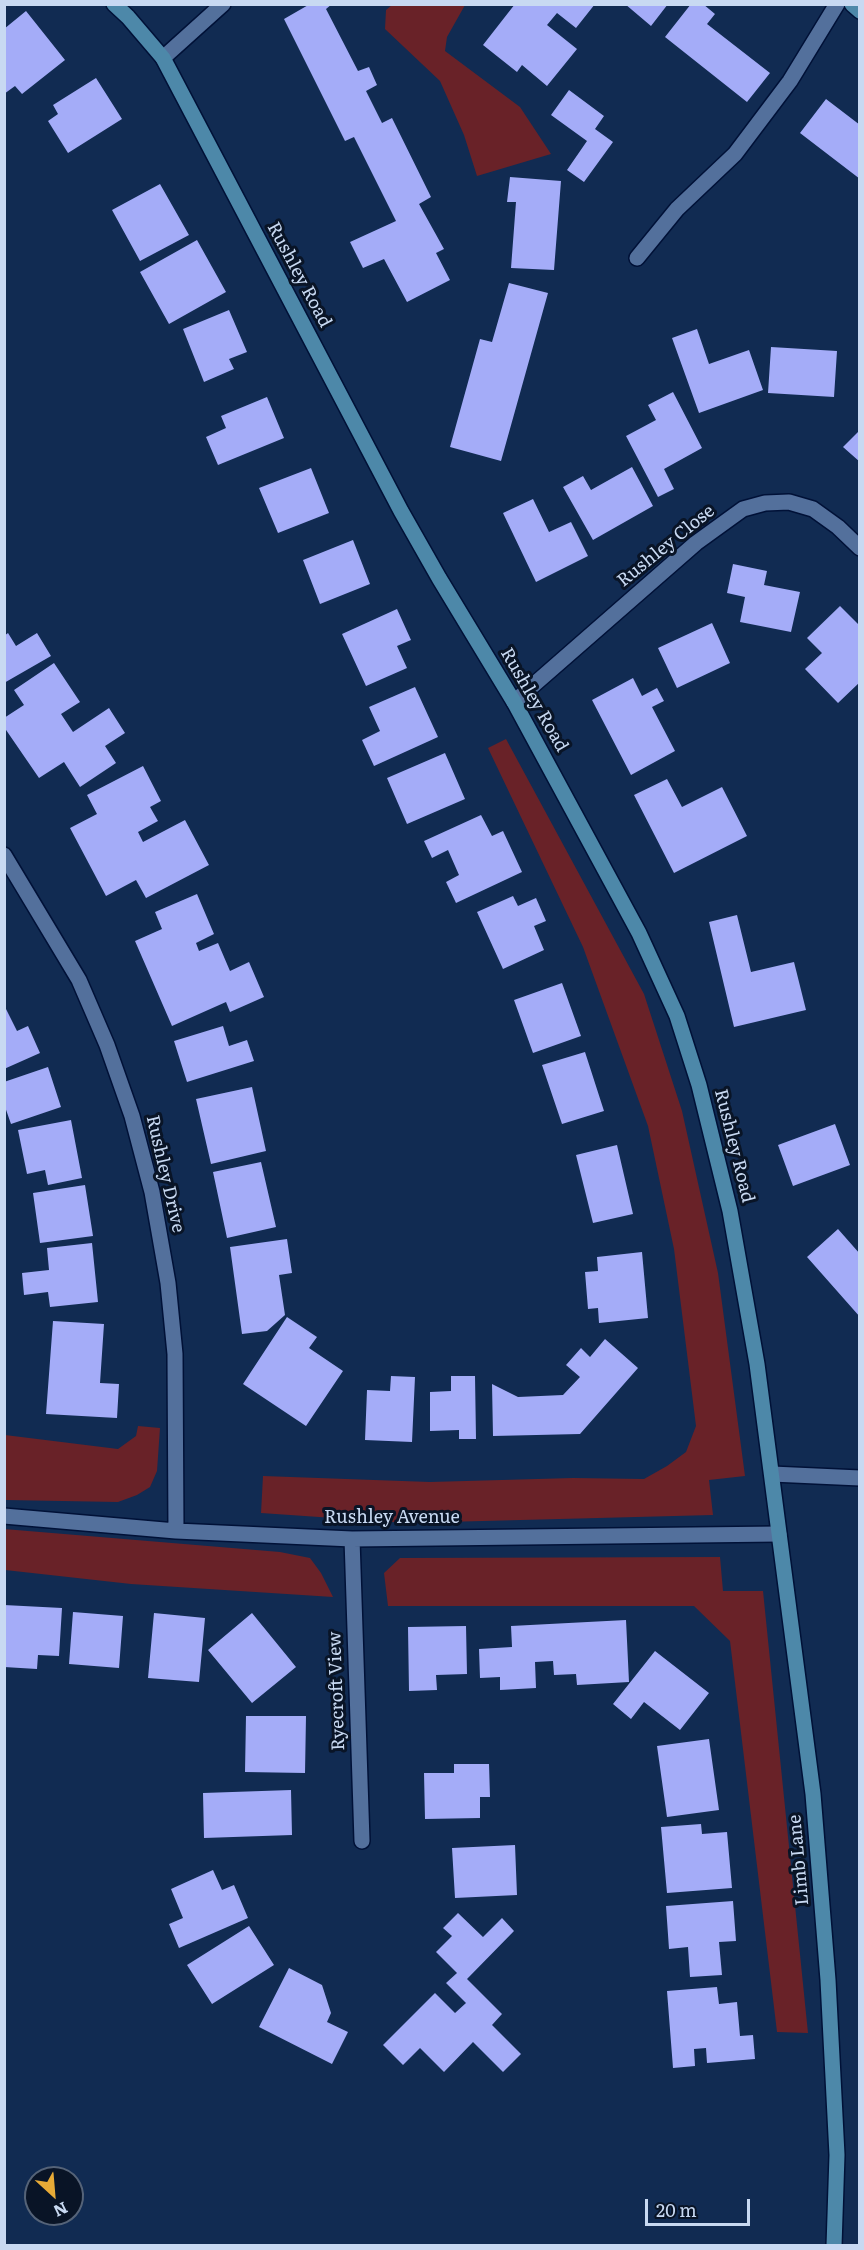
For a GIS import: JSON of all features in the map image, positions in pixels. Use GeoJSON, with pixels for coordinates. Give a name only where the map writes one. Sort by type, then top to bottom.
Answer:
{"type":"FeatureCollection","features":[{"type":"Feature","properties":{"kind":"street","name":"Rushley Road"},"geometry":{"type":"LineString","coordinates":[[114,4],[128,17],[162,58],[401,511],[514,702],[639,933],[677,1016],[699,1085],[730,1211],[772,1474]]}},
{"type":"Feature","properties":{"kind":"street"},"geometry":{"type":"LineString","coordinates":[[162,58],[223,4]]}},
{"type":"Feature","properties":{"kind":"street"},"geometry":{"type":"LineString","coordinates":[[637,258],[677,209],[735,154],[790,81],[837,4]]}},
{"type":"Feature","properties":{"kind":"street"},"geometry":{"type":"LineString","coordinates":[[852,4],[860,11]]}},
{"type":"Feature","properties":{"kind":"street","name":"Rushley Close"},"geometry":{"type":"LineString","coordinates":[[514,702],[696,543],[743,509],[765,503],[789,502],[813,509],[838,527],[860,548]]}},
{"type":"Feature","properties":{"kind":"street","name":"Rushley Drive"},"geometry":{"type":"LineString","coordinates":[[4,855],[79,980],[107,1046],[132,1116],[152,1192],[168,1283],[176,1354],[176,1531]]}},
{"type":"Feature","properties":{"kind":"street"},"geometry":{"type":"LineString","coordinates":[[772,1474],[860,1478]]}},
{"type":"Feature","properties":{"kind":"street","name":"Limb Lane"},"geometry":{"type":"LineString","coordinates":[[772,1474],[813,1794],[828,1980],[837,2155],[834,2246]]}},
{"type":"Feature","properties":{"kind":"street","name":"Rushley Avenue"},"geometry":{"type":"LineString","coordinates":[[4,1516],[176,1531],[352,1539],[779,1534]]}},
{"type":"Feature","properties":{"kind":"street","name":"Ryecroft View"},"geometry":{"type":"LineString","coordinates":[[352,1539],[362,1841]]}},
{"type":"Feature","properties":{"kind":"shaded area"},"geometry":{"type":"Polygon","coordinates":[[[392,5],[465,5],[447,37],[445,51],[520,107],[551,154],[477,176],[464,135],[440,81],[385,29],[386,10],[392,5]]]}},
{"type":"Feature","properties":{"kind":"shaded area"},"geometry":{"type":"Polygon","coordinates":[[[506,739],[644,994],[682,1111],[718,1273],[745,1476],[709,1480],[713,1515],[406,1523],[261,1513],[263,1476],[430,1482],[573,1478],[644,1479],[686,1452],[696,1426],[674,1249],[648,1126],[583,947],[488,748],[506,739]]]}},
{"type":"Feature","properties":{"kind":"shaded area"},"geometry":{"type":"Polygon","coordinates":[[[138,1426],[160,1428],[157,1471],[150,1487],[137,1495],[118,1502],[5,1500],[5,1435],[118,1449],[136,1436],[138,1426]]]}},
{"type":"Feature","properties":{"kind":"shaded area"},"geometry":{"type":"Polygon","coordinates":[[[4,1529],[280,1552],[310,1558],[321,1573],[333,1597],[131,1584],[5,1570],[4,1529]]]}},
{"type":"Feature","properties":{"kind":"shaded area"},"geometry":{"type":"Polygon","coordinates":[[[720,1557],[723,1591],[763,1591],[808,2033],[777,2032],[730,1641],[694,1606],[388,1606],[384,1573],[400,1558],[720,1557]]]}},
{"type":"Feature","properties":{"kind":"building"},"geometry":{"type":"Polygon","coordinates":[[[310,4],[332,4],[326,9],[358,71],[369,67],[377,85],[366,91],[382,123],[392,118],[431,197],[419,204],[444,249],[436,253],[450,280],[407,302],[384,259],[363,268],[350,242],[396,221],[354,137],[345,141],[284,19],[310,4]]]}},
{"type":"Feature","properties":{"kind":"building"},"geometry":{"type":"Polygon","coordinates":[[[515,4],[595,4],[576,28],[557,13],[547,25],[577,49],[547,86],[522,65],[517,72],[483,45],[515,4]]]}},
{"type":"Feature","properties":{"kind":"building"},"geometry":{"type":"Polygon","coordinates":[[[625,4],[668,4],[651,26],[625,4]]]}},
{"type":"Feature","properties":{"kind":"building"},"geometry":{"type":"Polygon","coordinates":[[[691,4],[703,4],[715,14],[707,24],[770,73],[747,102],[665,37],[691,4]]]}},
{"type":"Feature","properties":{"kind":"building"},"geometry":{"type":"Polygon","coordinates":[[[26,11],[65,60],[22,94],[15,86],[4,94],[4,29],[26,11]]]}},
{"type":"Feature","properties":{"kind":"building"},"geometry":{"type":"Polygon","coordinates":[[[96,78],[122,119],[68,153],[48,121],[58,114],[53,105],[96,78]]]}},
{"type":"Feature","properties":{"kind":"building"},"geometry":{"type":"Polygon","coordinates":[[[569,90],[604,116],[595,129],[613,142],[584,182],[567,170],[587,141],[551,115],[569,90]]]}},
{"type":"Feature","properties":{"kind":"building"},"geometry":{"type":"Polygon","coordinates":[[[826,99],[860,125],[860,179],[800,133],[826,99]]]}},
{"type":"Feature","properties":{"kind":"building"},"geometry":{"type":"Polygon","coordinates":[[[510,177],[561,181],[554,270],[511,268],[516,202],[507,202],[510,177]]]}},
{"type":"Feature","properties":{"kind":"building"},"geometry":{"type":"Polygon","coordinates":[[[160,184],[189,235],[140,261],[112,210],[160,184]]]}},
{"type":"Feature","properties":{"kind":"building"},"geometry":{"type":"Polygon","coordinates":[[[197,240],[226,292],[169,324],[140,272],[197,240]]]}},
{"type":"Feature","properties":{"kind":"building"},"geometry":{"type":"Polygon","coordinates":[[[509,283],[548,293],[501,461],[450,447],[480,339],[492,342],[509,283]]]}},
{"type":"Feature","properties":{"kind":"building"},"geometry":{"type":"Polygon","coordinates":[[[229,310],[247,352],[229,359],[234,369],[204,382],[183,329],[229,310]]]}},
{"type":"Feature","properties":{"kind":"building"},"geometry":{"type":"Polygon","coordinates":[[[697,329],[709,364],[749,350],[763,390],[699,413],[672,338],[697,329]]]}},
{"type":"Feature","properties":{"kind":"building"},"geometry":{"type":"Polygon","coordinates":[[[771,347],[837,351],[834,397],[768,393],[771,347]]]}},
{"type":"Feature","properties":{"kind":"building"},"geometry":{"type":"Polygon","coordinates":[[[673,392],[702,448],[664,469],[674,489],[658,497],[626,436],[656,420],[648,405],[673,392]]]}},
{"type":"Feature","properties":{"kind":"building"},"geometry":{"type":"Polygon","coordinates":[[[267,397],[284,438],[218,465],[206,437],[226,428],[221,416],[267,397]]]}},
{"type":"Feature","properties":{"kind":"building"},"geometry":{"type":"Polygon","coordinates":[[[860,430],[860,462],[843,447],[860,430]]]}},
{"type":"Feature","properties":{"kind":"building"},"geometry":{"type":"Polygon","coordinates":[[[632,467],[653,506],[593,540],[563,487],[583,476],[591,490],[632,467]]]}},
{"type":"Feature","properties":{"kind":"building"},"geometry":{"type":"Polygon","coordinates":[[[311,468],[329,513],[278,533],[259,488],[311,468]]]}},
{"type":"Feature","properties":{"kind":"building"},"geometry":{"type":"Polygon","coordinates":[[[533,499],[549,532],[571,522],[588,556],[536,582],[503,513],[533,499]]]}},
{"type":"Feature","properties":{"kind":"building"},"geometry":{"type":"Polygon","coordinates":[[[353,540],[370,584],[320,604],[303,560],[353,540]]]}},
{"type":"Feature","properties":{"kind":"building"},"geometry":{"type":"Polygon","coordinates":[[[733,564],[767,571],[764,585],[800,592],[791,632],[740,622],[745,597],[727,593],[733,564]]]}},
{"type":"Feature","properties":{"kind":"building"},"geometry":{"type":"Polygon","coordinates":[[[840,606],[860,626],[860,682],[838,703],[805,669],[822,653],[807,638],[840,606]]]}},
{"type":"Feature","properties":{"kind":"building"},"geometry":{"type":"Polygon","coordinates":[[[397,609],[411,640],[397,646],[407,668],[366,686],[342,634],[397,609]]]}},
{"type":"Feature","properties":{"kind":"building"},"geometry":{"type":"Polygon","coordinates":[[[712,623],[730,663],[677,688],[658,648],[712,623]]]}},
{"type":"Feature","properties":{"kind":"building"},"geometry":{"type":"Polygon","coordinates":[[[8,633],[16,646],[37,633],[51,656],[4,683],[4,636],[8,633]]]}},
{"type":"Feature","properties":{"kind":"building"},"geometry":{"type":"Polygon","coordinates":[[[54,663],[80,702],[61,714],[73,732],[109,708],[125,733],[105,746],[116,763],[80,787],[64,762],[39,778],[4,727],[4,718],[24,705],[14,690],[54,663]]]}},
{"type":"Feature","properties":{"kind":"building"},"geometry":{"type":"Polygon","coordinates":[[[633,678],[642,696],[657,688],[664,701],[652,707],[675,751],[631,775],[592,700],[633,678]]]}},
{"type":"Feature","properties":{"kind":"building"},"geometry":{"type":"Polygon","coordinates":[[[415,687],[438,737],[374,766],[362,740],[380,731],[369,707],[415,687]]]}},
{"type":"Feature","properties":{"kind":"building"},"geometry":{"type":"Polygon","coordinates":[[[445,753],[465,799],[407,824],[387,778],[445,753]]]}},
{"type":"Feature","properties":{"kind":"building"},"geometry":{"type":"Polygon","coordinates":[[[143,766],[161,801],[150,807],[158,821],[138,832],[143,842],[185,820],[209,865],[146,898],[136,880],[106,896],[70,828],[97,814],[87,795],[143,766]]]}},
{"type":"Feature","properties":{"kind":"building"},"geometry":{"type":"Polygon","coordinates":[[[667,779],[682,807],[722,787],[747,836],[674,873],[634,795],[667,779]]]}},
{"type":"Feature","properties":{"kind":"building"},"geometry":{"type":"Polygon","coordinates":[[[481,815],[492,836],[503,831],[522,872],[456,903],[446,882],[459,875],[448,850],[432,858],[424,841],[481,815]]]}},
{"type":"Feature","properties":{"kind":"building"},"geometry":{"type":"Polygon","coordinates":[[[197,894],[214,934],[196,943],[199,951],[218,943],[230,971],[249,962],[264,997],[230,1012],[226,1002],[172,1026],[135,941],[162,929],[155,912],[197,894]]]}},
{"type":"Feature","properties":{"kind":"building"},"geometry":{"type":"Polygon","coordinates":[[[513,896],[518,906],[536,898],[546,921],[534,926],[544,950],[503,969],[477,912],[513,896]]]}},
{"type":"Feature","properties":{"kind":"building"},"geometry":{"type":"Polygon","coordinates":[[[737,915],[751,972],[794,962],[806,1010],[734,1027],[709,922],[737,915]]]}},
{"type":"Feature","properties":{"kind":"building"},"geometry":{"type":"Polygon","coordinates":[[[562,983],[581,1036],[533,1053],[514,1000],[562,983]]]}},
{"type":"Feature","properties":{"kind":"building"},"geometry":{"type":"Polygon","coordinates":[[[4,1005],[17,1031],[28,1026],[40,1053],[4,1069],[4,1005]]]}},
{"type":"Feature","properties":{"kind":"building"},"geometry":{"type":"Polygon","coordinates":[[[223,1026],[229,1046],[247,1040],[254,1061],[187,1082],[174,1041],[223,1026]]]}},
{"type":"Feature","properties":{"kind":"building"},"geometry":{"type":"Polygon","coordinates":[[[585,1052],[604,1111],[562,1124],[542,1065],[585,1052]]]}},
{"type":"Feature","properties":{"kind":"building"},"geometry":{"type":"Polygon","coordinates":[[[48,1067],[61,1107],[11,1124],[4,1104],[4,1082],[48,1067]]]}},
{"type":"Feature","properties":{"kind":"building"},"geometry":{"type":"Polygon","coordinates":[[[252,1087],[266,1151],[211,1164],[196,1099],[252,1087]]]}},
{"type":"Feature","properties":{"kind":"building"},"geometry":{"type":"Polygon","coordinates":[[[71,1120],[82,1178],[48,1185],[45,1170],[27,1174],[18,1130],[71,1120]]]}},
{"type":"Feature","properties":{"kind":"building"},"geometry":{"type":"Polygon","coordinates":[[[835,1124],[850,1165],[793,1186],[778,1145],[835,1124]]]}},
{"type":"Feature","properties":{"kind":"building"},"geometry":{"type":"Polygon","coordinates":[[[617,1145],[633,1214],[593,1223],[576,1155],[617,1145]]]}},
{"type":"Feature","properties":{"kind":"building"},"geometry":{"type":"Polygon","coordinates":[[[261,1162],[276,1227],[227,1238],[213,1172],[261,1162]]]}},
{"type":"Feature","properties":{"kind":"building"},"geometry":{"type":"Polygon","coordinates":[[[85,1185],[93,1236],[40,1243],[33,1193],[85,1185]]]}},
{"type":"Feature","properties":{"kind":"building"},"geometry":{"type":"Polygon","coordinates":[[[838,1229],[860,1254],[860,1317],[807,1257],[838,1229]]]}},
{"type":"Feature","properties":{"kind":"building"},"geometry":{"type":"Polygon","coordinates":[[[287,1239],[292,1273],[279,1275],[285,1315],[267,1331],[242,1334],[230,1247],[287,1239]]]}},
{"type":"Feature","properties":{"kind":"building"},"geometry":{"type":"Polygon","coordinates":[[[92,1243],[98,1302],[50,1307],[48,1292],[24,1295],[22,1273],[49,1270],[47,1248],[92,1243]]]}},
{"type":"Feature","properties":{"kind":"building"},"geometry":{"type":"Polygon","coordinates":[[[642,1252],[648,1318],[599,1323],[598,1308],[588,1309],[585,1272],[598,1271],[597,1257],[642,1252]]]}},
{"type":"Feature","properties":{"kind":"building"},"geometry":{"type":"Polygon","coordinates":[[[287,1317],[317,1337],[309,1348],[343,1371],[306,1426],[243,1384],[287,1317]]]}},
{"type":"Feature","properties":{"kind":"building"},"geometry":{"type":"Polygon","coordinates":[[[53,1321],[104,1324],[100,1383],[119,1384],[117,1418],[46,1414],[53,1321]]]}},
{"type":"Feature","properties":{"kind":"building"},"geometry":{"type":"Polygon","coordinates":[[[605,1339],[638,1368],[580,1434],[493,1436],[492,1384],[518,1397],[563,1395],[580,1377],[566,1365],[581,1348],[590,1357],[605,1339]]]}},
{"type":"Feature","properties":{"kind":"building"},"geometry":{"type":"Polygon","coordinates":[[[391,1376],[415,1377],[412,1442],[365,1440],[367,1390],[390,1391],[391,1376]]]}},
{"type":"Feature","properties":{"kind":"building"},"geometry":{"type":"Polygon","coordinates":[[[451,1376],[475,1376],[476,1439],[459,1439],[459,1430],[430,1431],[430,1392],[451,1391],[451,1376]]]}},
{"type":"Feature","properties":{"kind":"building"},"geometry":{"type":"Polygon","coordinates":[[[4,1605],[62,1608],[59,1656],[38,1655],[37,1669],[4,1667],[4,1605]]]}},
{"type":"Feature","properties":{"kind":"building"},"geometry":{"type":"Polygon","coordinates":[[[73,1612],[123,1616],[119,1668],[69,1664],[73,1612]]]}},
{"type":"Feature","properties":{"kind":"building"},"geometry":{"type":"Polygon","coordinates":[[[154,1613],[205,1618],[199,1682],[148,1678],[154,1613]]]}},
{"type":"Feature","properties":{"kind":"building"},"geometry":{"type":"Polygon","coordinates":[[[252,1613],[296,1667],[252,1703],[208,1650],[252,1613]]]}},
{"type":"Feature","properties":{"kind":"building"},"geometry":{"type":"Polygon","coordinates":[[[626,1620],[629,1682],[577,1685],[576,1674],[554,1675],[553,1661],[535,1662],[536,1688],[500,1690],[500,1677],[480,1678],[479,1649],[512,1647],[511,1626],[626,1620]]]}},
{"type":"Feature","properties":{"kind":"building"},"geometry":{"type":"Polygon","coordinates":[[[466,1626],[467,1674],[436,1675],[437,1690],[409,1691],[408,1627],[466,1626]]]}},
{"type":"Feature","properties":{"kind":"building"},"geometry":{"type":"Polygon","coordinates":[[[655,1651],[709,1693],[680,1730],[644,1702],[631,1719],[613,1704],[655,1651]]]}},
{"type":"Feature","properties":{"kind":"building"},"geometry":{"type":"Polygon","coordinates":[[[246,1716],[306,1716],[305,1773],[245,1772],[246,1716]]]}},
{"type":"Feature","properties":{"kind":"building"},"geometry":{"type":"Polygon","coordinates":[[[709,1739],[719,1810],[667,1817],[657,1746],[709,1739]]]}},
{"type":"Feature","properties":{"kind":"building"},"geometry":{"type":"Polygon","coordinates":[[[454,1764],[489,1764],[490,1797],[480,1797],[480,1818],[425,1819],[424,1773],[454,1773],[454,1764]]]}},
{"type":"Feature","properties":{"kind":"building"},"geometry":{"type":"Polygon","coordinates":[[[291,1790],[292,1835],[204,1838],[203,1793],[291,1790]]]}},
{"type":"Feature","properties":{"kind":"building"},"geometry":{"type":"Polygon","coordinates":[[[701,1824],[702,1834],[727,1832],[732,1888],[667,1893],[661,1827],[701,1824]]]}},
{"type":"Feature","properties":{"kind":"building"},"geometry":{"type":"Polygon","coordinates":[[[515,1845],[517,1895],[455,1898],[452,1848],[515,1845]]]}},
{"type":"Feature","properties":{"kind":"building"},"geometry":{"type":"Polygon","coordinates":[[[213,1870],[222,1890],[234,1885],[248,1918],[179,1948],[169,1924],[183,1918],[171,1889],[213,1870]]]}},
{"type":"Feature","properties":{"kind":"building"},"geometry":{"type":"Polygon","coordinates":[[[733,1901],[736,1941],[719,1942],[722,1975],[690,1977],[688,1947],[669,1949],[666,1906],[733,1901]]]}},
{"type":"Feature","properties":{"kind":"building"},"geometry":{"type":"Polygon","coordinates":[[[458,1913],[483,1937],[502,1918],[514,1931],[467,1979],[502,2014],[492,2025],[521,2054],[503,2072],[473,2042],[444,2072],[420,2048],[403,2065],[383,2045],[435,1993],[455,2013],[466,2003],[446,1983],[457,1973],[436,1952],[452,1936],[443,1928],[458,1913]]]}},
{"type":"Feature","properties":{"kind":"building"},"geometry":{"type":"Polygon","coordinates":[[[249,1926],[274,1965],[212,2004],[187,1965],[249,1926]]]}},
{"type":"Feature","properties":{"kind":"building"},"geometry":{"type":"Polygon","coordinates":[[[289,1968],[322,1985],[331,2013],[327,2022],[348,2032],[332,2064],[259,2027],[289,1968]]]}},
{"type":"Feature","properties":{"kind":"building"},"geometry":{"type":"Polygon","coordinates":[[[717,1987],[719,2004],[737,2002],[740,2036],[753,2035],[755,2059],[707,2063],[706,2048],[694,2049],[695,2066],[673,2068],[667,1991],[717,1987]]]}}]}
